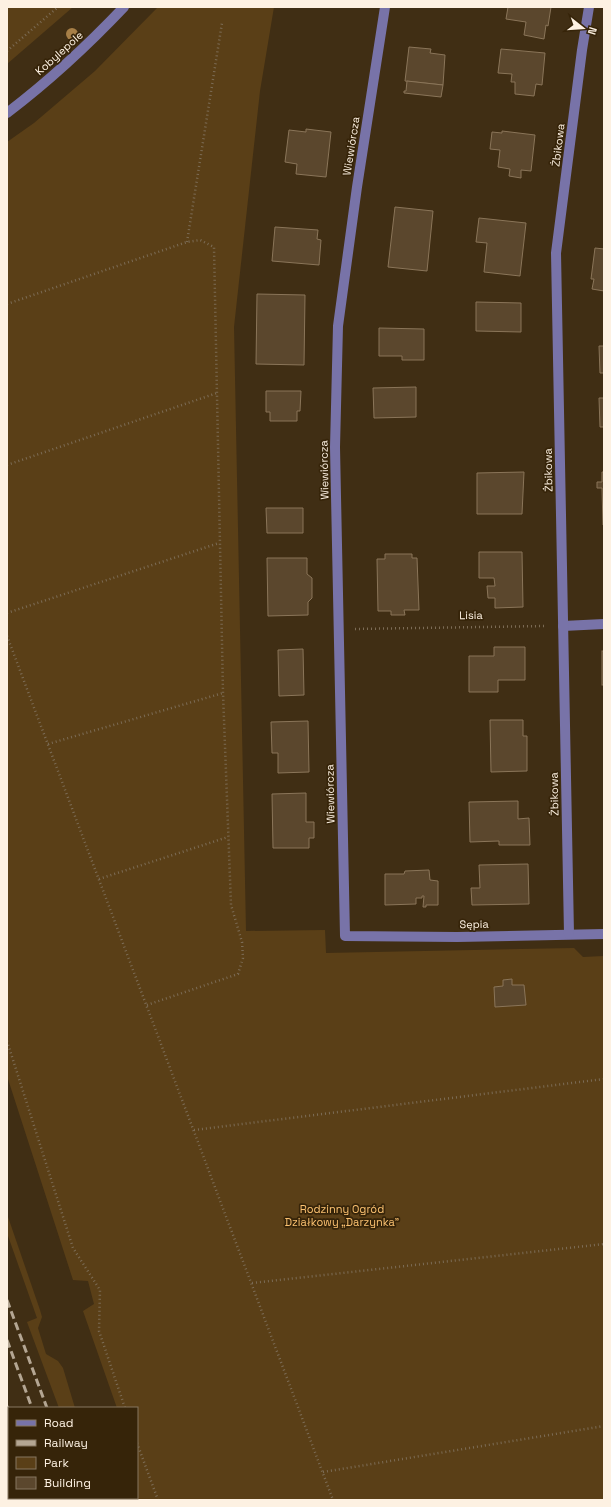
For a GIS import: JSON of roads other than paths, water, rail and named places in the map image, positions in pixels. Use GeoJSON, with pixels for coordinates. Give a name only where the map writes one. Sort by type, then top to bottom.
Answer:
{"type":"FeatureCollection","features":[{"type":"Feature","properties":{"kind":"street","name":"Kobylepole"},"geometry":{"type":"LineString","coordinates":[[7,113],[54,75],[105,28],[124,7]]}},
{"type":"Feature","properties":{"kind":"street","name":"Wiewiórcza"},"geometry":{"type":"LineString","coordinates":[[345,936],[335,447],[338,326],[357,187],[385,7]]}},
{"type":"Feature","properties":{"kind":"street","name":"Żbikowa"},"geometry":{"type":"LineString","coordinates":[[569,934],[556,253],[582,50],[589,7]]}},
{"type":"Feature","properties":{"kind":"street"},"geometry":{"type":"LineString","coordinates":[[563,626],[604,624]]}},
{"type":"Feature","properties":{"kind":"street","name":"Sępia"},"geometry":{"type":"LineString","coordinates":[[345,936],[457,937],[604,934]]}},
{"type":"Feature","properties":{"kind":"railway"},"geometry":{"type":"LineString","coordinates":[[7,1300],[47,1407]]}},
{"type":"Feature","properties":{"kind":"railway"},"geometry":{"type":"LineString","coordinates":[[7,1340],[32,1407]]}},
{"type":"Feature","properties":{"kind":"park label","name":"Rodzinny Ogród Działkowy „Darzynka”"},"geometry":{"type":"Point","coordinates":[342,1215]}}]}
